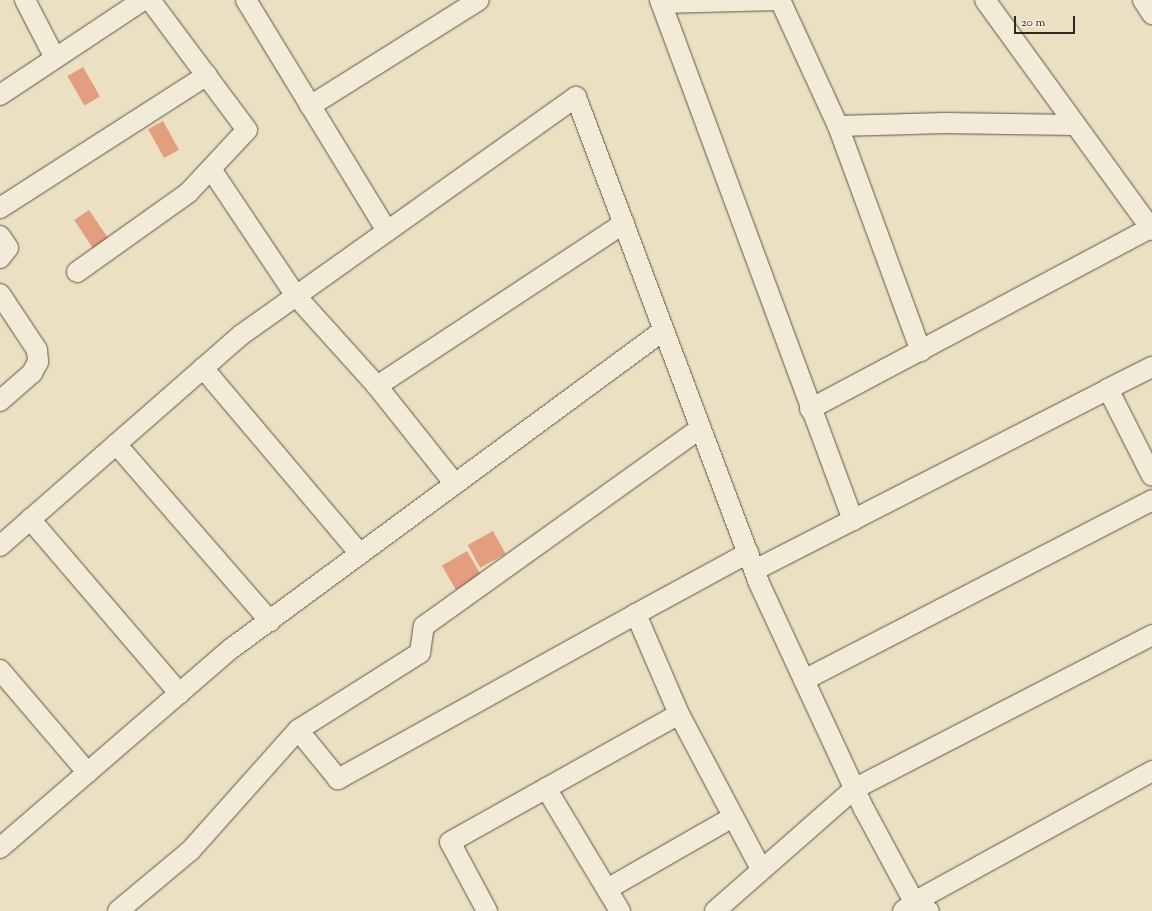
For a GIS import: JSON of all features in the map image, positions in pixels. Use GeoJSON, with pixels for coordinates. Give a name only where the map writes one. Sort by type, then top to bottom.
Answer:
{"type":"FeatureCollection","features":[{"type":"Feature","properties":{"kind":"street"},"geometry":{"type":"LineString","coordinates":[[25,0],[55,58]]}},
{"type":"Feature","properties":{"kind":"street"},"geometry":{"type":"LineString","coordinates":[[0,94],[143,0]]}},
{"type":"Feature","properties":{"kind":"street"},"geometry":{"type":"LineString","coordinates":[[77,272],[188,193],[247,130],[150,0]]}},
{"type":"Feature","properties":{"kind":"street"},"geometry":{"type":"LineString","coordinates":[[246,0],[387,232]]}},
{"type":"Feature","properties":{"kind":"street"},"geometry":{"type":"LineString","coordinates":[[853,520],[810,409],[761,266],[660,2],[780,0],[838,126],[921,351]]}},
{"type":"Feature","properties":{"kind":"street"},"geometry":{"type":"LineString","coordinates":[[810,409],[1151,229],[1073,125],[985,0]]}},
{"type":"Feature","properties":{"kind":"street"},"geometry":{"type":"LineString","coordinates":[[1143,0],[1152,14]]}},
{"type":"Feature","properties":{"kind":"street"},"geometry":{"type":"LineString","coordinates":[[310,106],[476,1]]}},
{"type":"Feature","properties":{"kind":"street"},"geometry":{"type":"LineString","coordinates":[[0,208],[207,76]]}},
{"type":"Feature","properties":{"kind":"street"},"geometry":{"type":"LineString","coordinates":[[0,546],[241,335],[576,97],[752,562],[854,789],[915,908],[1152,771]]}},
{"type":"Feature","properties":{"kind":"street"},"geometry":{"type":"LineString","coordinates":[[838,126],[945,123],[1073,125]]}},
{"type":"Feature","properties":{"kind":"street"},"geometry":{"type":"LineString","coordinates":[[211,169],[296,296],[377,386],[455,484]]}},
{"type":"Feature","properties":{"kind":"street"},"geometry":{"type":"LineString","coordinates":[[377,386],[624,223]]}},
{"type":"Feature","properties":{"kind":"street"},"geometry":{"type":"LineString","coordinates":[[0,236],[8,248],[0,258]]}},
{"type":"Feature","properties":{"kind":"street"},"geometry":{"type":"LineString","coordinates":[[0,294],[37,350],[38,362],[32,373],[0,401]]}},
{"type":"Feature","properties":{"kind":"street"},"geometry":{"type":"LineString","coordinates":[[0,848],[180,694],[270,621],[664,330]]}},
{"type":"Feature","properties":{"kind":"street"},"geometry":{"type":"LineString","coordinates":[[298,730],[338,779],[636,614],[752,562],[853,520],[1152,367]]}},
{"type":"Feature","properties":{"kind":"street"},"geometry":{"type":"LineString","coordinates":[[203,368],[360,554]]}},
{"type":"Feature","properties":{"kind":"street"},"geometry":{"type":"LineString","coordinates":[[1108,389],[1152,476]]}},
{"type":"Feature","properties":{"kind":"street"},"geometry":{"type":"LineString","coordinates":[[118,911],[191,850],[298,730],[420,653],[424,626],[701,428]]}},
{"type":"Feature","properties":{"kind":"street"},"geometry":{"type":"LineString","coordinates":[[116,444],[270,621]]}},
{"type":"Feature","properties":{"kind":"street"},"geometry":{"type":"LineString","coordinates":[[804,680],[1152,500]]}},
{"type":"Feature","properties":{"kind":"street"},"geometry":{"type":"LineString","coordinates":[[30,519],[180,694]]}},
{"type":"Feature","properties":{"kind":"street"},"geometry":{"type":"LineString","coordinates":[[636,614],[679,714],[761,869]]}},
{"type":"Feature","properties":{"kind":"street"},"geometry":{"type":"LineString","coordinates":[[715,911],[761,869],[854,789],[1152,635]]}},
{"type":"Feature","properties":{"kind":"street"},"geometry":{"type":"LineString","coordinates":[[0,670],[88,772]]}},
{"type":"Feature","properties":{"kind":"street"},"geometry":{"type":"LineString","coordinates":[[487,911],[450,842],[679,714]]}},
{"type":"Feature","properties":{"kind":"street"},"geometry":{"type":"LineString","coordinates":[[546,788],[609,888],[620,911]]}},
{"type":"Feature","properties":{"kind":"street"},"geometry":{"type":"LineString","coordinates":[[609,888],[733,817]]}},
{"type":"Feature","properties":{"kind":"building"},"geometry":{"type":"Polygon","coordinates":[[[83,67],[100,96],[84,105],[67,76],[83,67]]]}},
{"type":"Feature","properties":{"kind":"building"},"geometry":{"type":"Polygon","coordinates":[[[163,121],[179,150],[164,158],[148,129],[163,121]]]}},
{"type":"Feature","properties":{"kind":"building"},"geometry":{"type":"Polygon","coordinates":[[[89,210],[109,240],[94,250],[74,220],[89,210]]]}},
{"type":"Feature","properties":{"kind":"building"},"geometry":{"type":"Polygon","coordinates":[[[493,531],[506,554],[480,568],[468,545],[493,531]]]}},
{"type":"Feature","properties":{"kind":"building"},"geometry":{"type":"Polygon","coordinates":[[[467,551],[481,575],[456,590],[442,566],[467,551]]]}}]}
